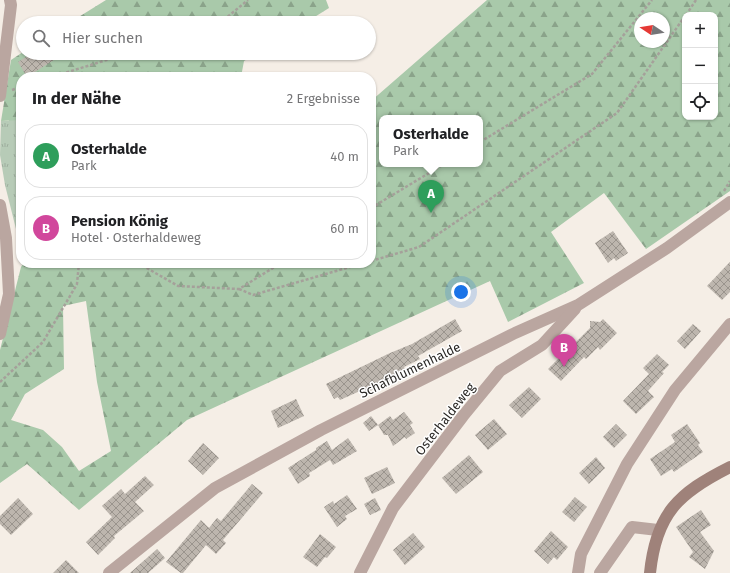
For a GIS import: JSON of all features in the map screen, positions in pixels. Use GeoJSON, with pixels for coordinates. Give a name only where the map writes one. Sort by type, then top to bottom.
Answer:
{"type":"FeatureCollection","features":[{"type":"Feature","properties":{"kind":"street"},"geometry":{"type":"LineString","coordinates":[[0,96],[11,5],[10,0]]}},
{"type":"Feature","properties":{"kind":"street","name":"Schafblumenhalde"},"geometry":{"type":"LineString","coordinates":[[109,573],[215,488],[321,430],[516,333],[578,305],[667,248],[730,202]]}},
{"type":"Feature","properties":{"kind":"street"},"geometry":{"type":"LineString","coordinates":[[0,205],[6,238],[9,294],[0,334]]}},
{"type":"Feature","properties":{"kind":"street","name":"Osterhaldeweg"},"geometry":{"type":"LineString","coordinates":[[360,573],[393,508],[463,416],[500,371],[542,344],[578,305]]}},
{"type":"Feature","properties":{"kind":"street"},"geometry":{"type":"LineString","coordinates":[[578,573],[581,554],[627,464],[675,390],[730,324]]}},
{"type":"Feature","properties":{"kind":"street"},"geometry":{"type":"LineString","coordinates":[[650,573],[658,530],[671,508],[689,492],[711,477],[730,467]]}},
{"type":"Feature","properties":{"kind":"street"},"geometry":{"type":"LineString","coordinates":[[600,573],[632,527],[658,530]]}},
{"type":"Feature","properties":{"kind":"path"},"geometry":{"type":"LineString","coordinates":[[229,16],[248,0]]}},
{"type":"Feature","properties":{"kind":"path"},"geometry":{"type":"LineString","coordinates":[[483,140],[592,74],[652,0]]}},
{"type":"Feature","properties":{"kind":"path"},"geometry":{"type":"LineString","coordinates":[[687,12],[696,0]]}},
{"type":"Feature","properties":{"kind":"path"},"geometry":{"type":"LineString","coordinates":[[376,260],[419,247],[616,112],[682,19]]}},
{"type":"Feature","properties":{"kind":"path"},"geometry":{"type":"LineString","coordinates":[[68,72],[107,60]]}},
{"type":"Feature","properties":{"kind":"path"},"geometry":{"type":"LineString","coordinates":[[376,205],[439,167]]}},
{"type":"Feature","properties":{"kind":"path"},"geometry":{"type":"LineString","coordinates":[[0,382],[43,342],[77,284],[79,268]]}},
{"type":"Feature","properties":{"kind":"path"},"geometry":{"type":"LineString","coordinates":[[147,268],[178,286],[239,289],[253,295],[347,268]]}},
{"type":"Feature","properties":{"kind":"path"},"geometry":{"type":"LineString","coordinates":[[239,289],[273,268]]}},
{"type":"Feature","properties":{"kind":"green space"},"geometry":{"type":"Polygon","coordinates":[[[106,0],[326,0],[329,8],[316,16],[80,16],[106,0]]]}},
{"type":"Feature","properties":{"kind":"green space"},"geometry":{"type":"Polygon","coordinates":[[[487,0],[730,0],[730,191],[646,249],[604,193],[551,232],[584,283],[508,322],[490,281],[187,420],[79,510],[27,464],[0,483],[0,350],[21,268],[376,268],[376,97],[487,0]],[[86,301],[63,306],[64,369],[25,394],[11,420],[43,430],[62,447],[79,471],[111,451],[97,382],[86,301]]]}},
{"type":"Feature","properties":{"kind":"green space"},"geometry":{"type":"Polygon","coordinates":[[[16,57],[16,60],[246,60],[244,61],[242,72],[16,72],[16,120],[1,121],[11,60],[16,57]]]}},
{"type":"Feature","properties":{"kind":"green space"},"geometry":{"type":"Polygon","coordinates":[[[16,92],[16,229],[5,185],[0,155],[1,121],[9,121],[3,96],[16,92]]]}},
{"type":"Feature","properties":{"kind":"building"},"geometry":{"type":"Polygon","coordinates":[[[21,60],[54,60],[35,72],[24,72],[18,62],[21,60]]]}},
{"type":"Feature","properties":{"kind":"building"},"geometry":{"type":"Polygon","coordinates":[[[613,231],[628,253],[616,261],[614,258],[608,263],[595,243],[613,231]]]}},
{"type":"Feature","properties":{"kind":"building"},"geometry":{"type":"Polygon","coordinates":[[[730,262],[730,292],[722,300],[707,286],[730,262]]]}},
{"type":"Feature","properties":{"kind":"building"},"geometry":{"type":"Polygon","coordinates":[[[455,319],[462,331],[418,356],[420,359],[404,367],[407,373],[362,395],[360,391],[340,400],[338,397],[334,399],[326,384],[412,344],[455,319]]]}},
{"type":"Feature","properties":{"kind":"building"},"geometry":{"type":"Polygon","coordinates":[[[603,319],[617,333],[600,350],[598,347],[586,359],[584,357],[561,381],[548,369],[561,356],[556,351],[564,344],[567,346],[571,342],[573,345],[590,328],[590,321],[600,322],[603,319]]]}},
{"type":"Feature","properties":{"kind":"building"},"geometry":{"type":"Polygon","coordinates":[[[693,324],[701,331],[685,349],[677,341],[693,324]]]}},
{"type":"Feature","properties":{"kind":"building"},"geometry":{"type":"Polygon","coordinates":[[[657,354],[669,365],[648,391],[654,397],[636,414],[623,401],[649,374],[643,368],[657,354]]]}},
{"type":"Feature","properties":{"kind":"building"},"geometry":{"type":"Polygon","coordinates":[[[529,387],[541,399],[522,418],[509,405],[529,387]]]}},
{"type":"Feature","properties":{"kind":"building"},"geometry":{"type":"Polygon","coordinates":[[[296,399],[304,416],[278,428],[271,411],[296,399]]]}},
{"type":"Feature","properties":{"kind":"building"},"geometry":{"type":"Polygon","coordinates":[[[404,412],[413,423],[410,425],[415,433],[406,439],[405,437],[393,446],[388,435],[384,435],[378,425],[390,416],[393,420],[404,412]]]}},
{"type":"Feature","properties":{"kind":"building"},"geometry":{"type":"Polygon","coordinates":[[[371,416],[378,425],[369,431],[363,423],[371,416]]]}},
{"type":"Feature","properties":{"kind":"building"},"geometry":{"type":"Polygon","coordinates":[[[494,419],[507,434],[488,450],[475,435],[494,419]]]}},
{"type":"Feature","properties":{"kind":"building"},"geometry":{"type":"Polygon","coordinates":[[[616,424],[627,435],[614,448],[603,437],[616,424]]]}},
{"type":"Feature","properties":{"kind":"building"},"geometry":{"type":"Polygon","coordinates":[[[687,424],[700,443],[698,445],[703,452],[674,472],[672,469],[661,476],[650,459],[675,442],[671,435],[687,424]]]}},
{"type":"Feature","properties":{"kind":"building"},"geometry":{"type":"Polygon","coordinates":[[[348,438],[357,451],[333,465],[330,460],[309,473],[310,476],[298,484],[288,468],[327,441],[332,450],[348,438]]]}},
{"type":"Feature","properties":{"kind":"building"},"geometry":{"type":"Polygon","coordinates":[[[203,443],[219,458],[203,475],[188,461],[203,443]]]}},
{"type":"Feature","properties":{"kind":"building"},"geometry":{"type":"Polygon","coordinates":[[[469,455],[483,472],[456,494],[442,478],[469,455]]]}},
{"type":"Feature","properties":{"kind":"building"},"geometry":{"type":"Polygon","coordinates":[[[596,457],[605,468],[589,484],[579,473],[596,457]]]}},
{"type":"Feature","properties":{"kind":"building"},"geometry":{"type":"Polygon","coordinates":[[[387,467],[395,483],[372,494],[364,478],[387,467]]]}},
{"type":"Feature","properties":{"kind":"building"},"geometry":{"type":"Polygon","coordinates":[[[145,476],[154,485],[135,502],[144,511],[114,536],[115,538],[98,555],[86,542],[112,517],[102,506],[121,489],[125,494],[145,476]]]}},
{"type":"Feature","properties":{"kind":"building"},"geometry":{"type":"Polygon","coordinates":[[[252,484],[263,493],[223,540],[226,543],[216,554],[206,545],[183,573],[166,562],[201,520],[209,528],[217,518],[221,521],[252,484]]]}},
{"type":"Feature","properties":{"kind":"building"},"geometry":{"type":"Polygon","coordinates":[[[347,495],[357,509],[345,516],[347,519],[337,527],[324,507],[333,501],[334,504],[347,495]]]}},
{"type":"Feature","properties":{"kind":"building"},"geometry":{"type":"Polygon","coordinates":[[[575,497],[587,507],[574,522],[562,512],[575,497]]]}},
{"type":"Feature","properties":{"kind":"building"},"geometry":{"type":"Polygon","coordinates":[[[18,498],[33,514],[11,535],[0,524],[0,516],[18,498]]]}},
{"type":"Feature","properties":{"kind":"building"},"geometry":{"type":"Polygon","coordinates":[[[375,498],[381,510],[370,515],[364,504],[375,498]]]}},
{"type":"Feature","properties":{"kind":"building"},"geometry":{"type":"Polygon","coordinates":[[[701,510],[711,525],[700,532],[714,551],[705,569],[689,557],[693,552],[676,527],[701,510]]]}},
{"type":"Feature","properties":{"kind":"building"},"geometry":{"type":"Polygon","coordinates":[[[551,531],[568,547],[557,560],[554,557],[548,564],[534,551],[551,531]]]}},
{"type":"Feature","properties":{"kind":"building"},"geometry":{"type":"Polygon","coordinates":[[[413,533],[425,547],[405,565],[393,550],[413,533]]]}},
{"type":"Feature","properties":{"kind":"building"},"geometry":{"type":"Polygon","coordinates":[[[320,534],[336,547],[317,567],[303,557],[320,534]]]}},
{"type":"Feature","properties":{"kind":"building"},"geometry":{"type":"Polygon","coordinates":[[[157,549],[165,558],[148,573],[130,573],[157,549]]]}},
{"type":"Feature","properties":{"kind":"building"},"geometry":{"type":"Polygon","coordinates":[[[66,560],[79,573],[53,573],[66,560]]]}},
{"type":"Feature","properties":{"kind":"place","name":"Osterhalde"},"geometry":{"type":"Point","coordinates":[431,213]}},
{"type":"Feature","properties":{"kind":"place","name":"Pension König"},"geometry":{"type":"Point","coordinates":[564,367]}}]}
